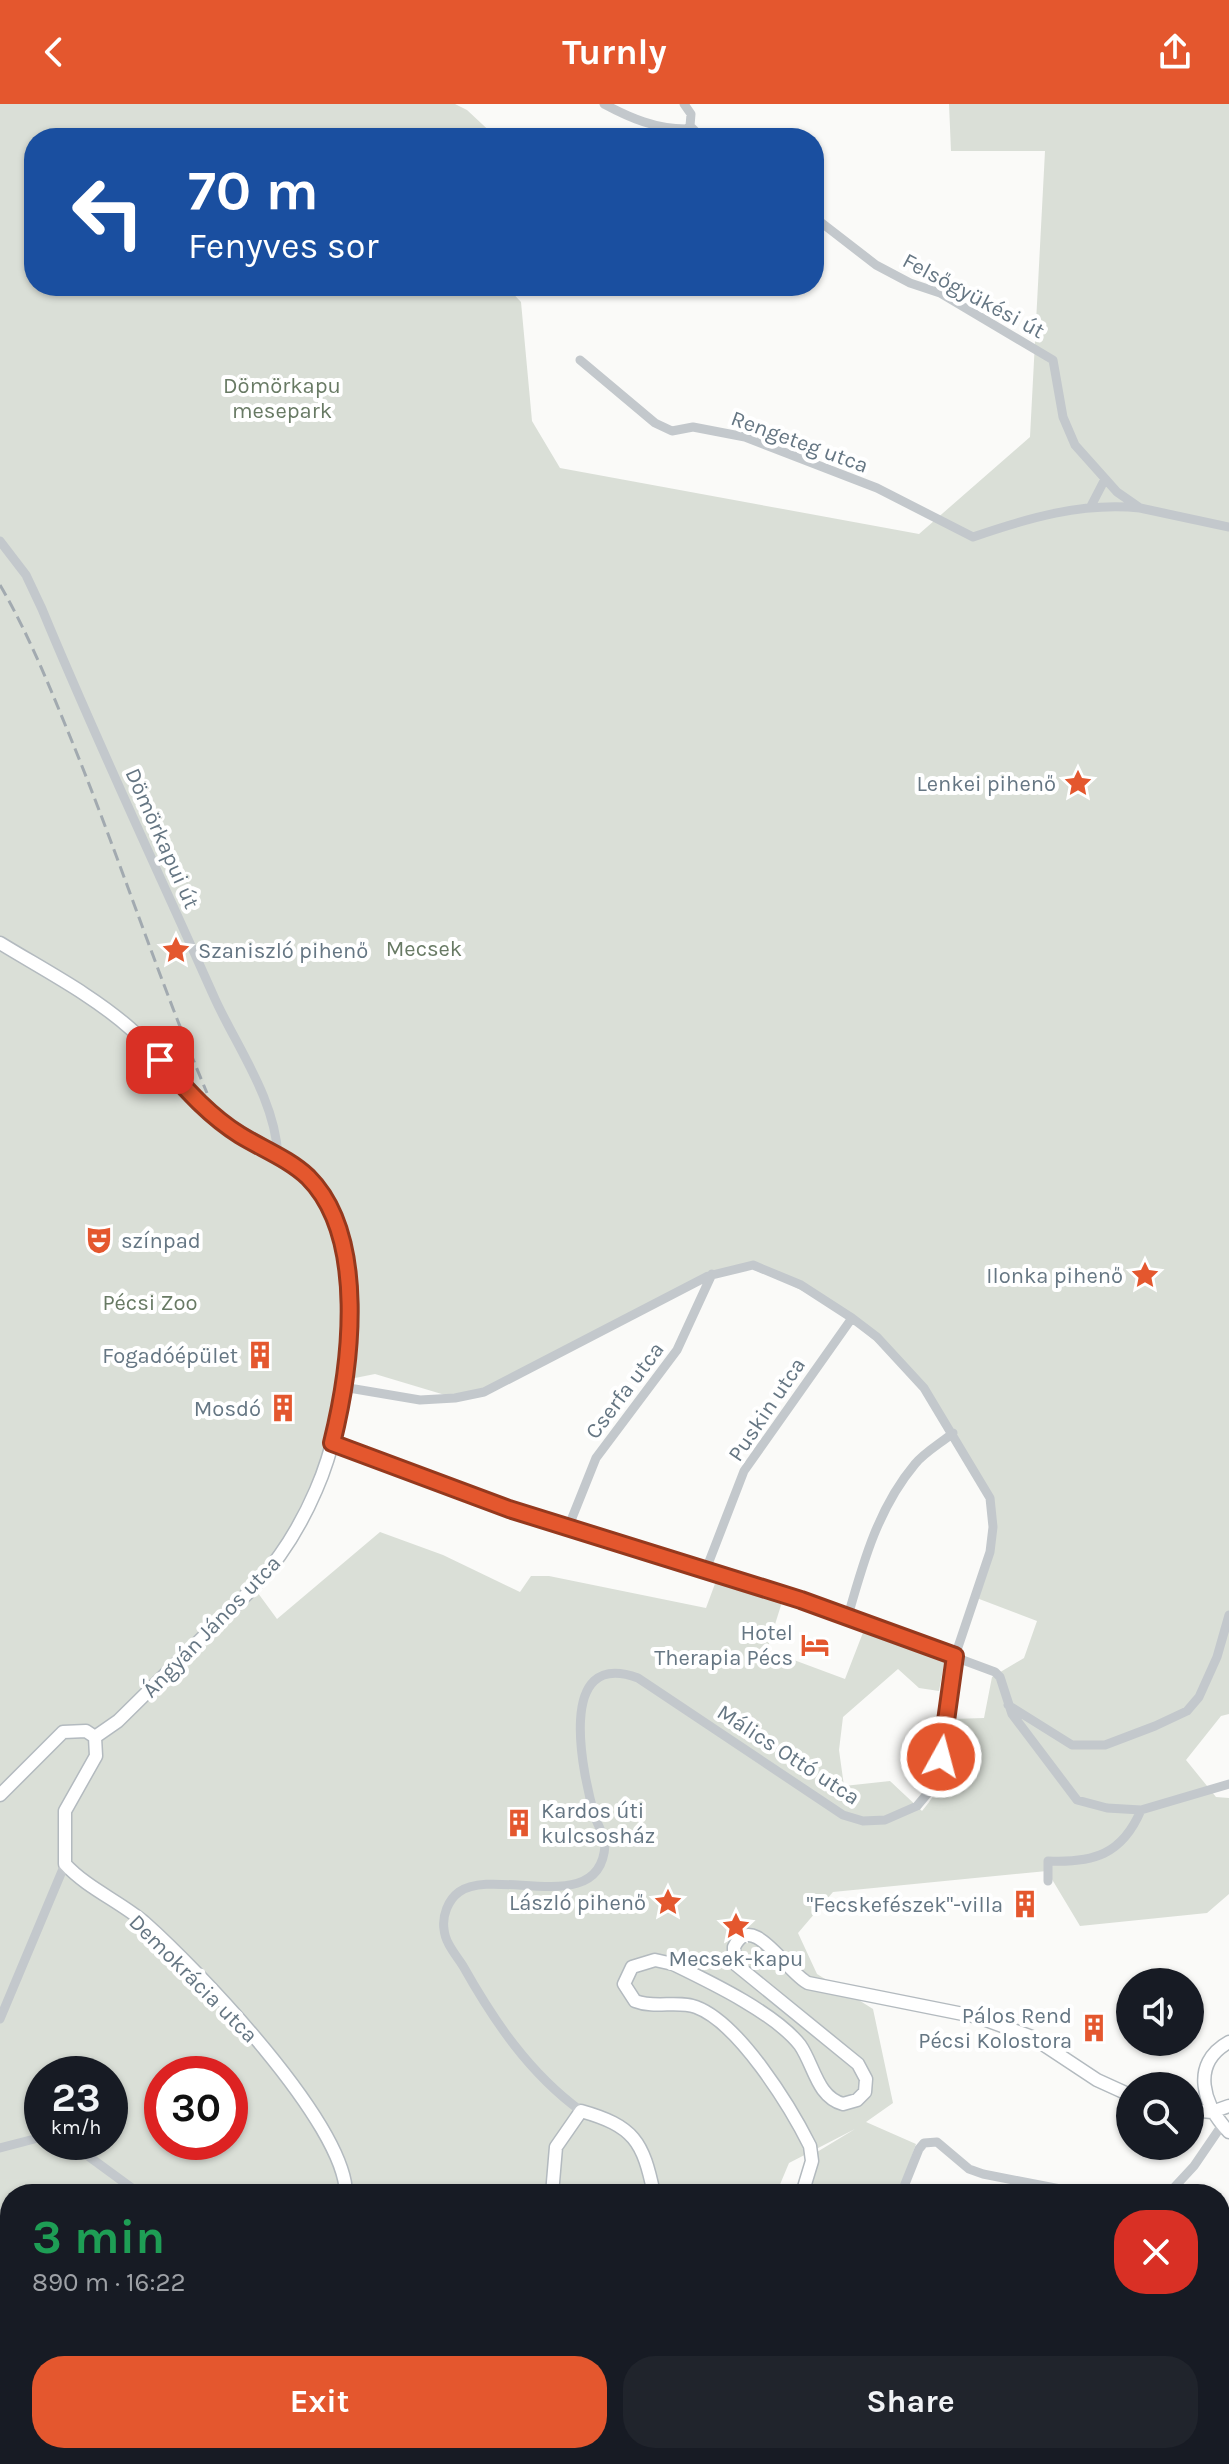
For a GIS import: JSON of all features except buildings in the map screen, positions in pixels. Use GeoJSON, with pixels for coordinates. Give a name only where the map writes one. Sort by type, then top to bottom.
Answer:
{"type":"FeatureCollection","features":[{"type":"Feature","properties":{"kind":"street"},"geometry":{"type":"LineString","coordinates":[[604,104],[666,128]]}},
{"type":"Feature","properties":{"kind":"street"},"geometry":{"type":"LineString","coordinates":[[684,104],[691,114],[687,128]]}},
{"type":"Feature","properties":{"kind":"street","name":"Felsőgyükési út"},"geometry":{"type":"LineString","coordinates":[[824,225],[876,265],[910,283],[940,293],[1053,360],[1063,417],[1075,445],[1117,492],[1140,508],[1229,527]]}},
{"type":"Feature","properties":{"kind":"street","name":"Rengeteg utca"},"geometry":{"type":"LineString","coordinates":[[580,360],[655,423],[672,431],[693,427],[745,437],[877,488],[973,537],[1014,522],[1091,506]]}},
{"type":"Feature","properties":{"kind":"street"},"geometry":{"type":"LineString","coordinates":[[1105,479],[1091,506],[1140,508]]}},
{"type":"Feature","properties":{"kind":"street","name":"Dömörkapui út"},"geometry":{"type":"LineString","coordinates":[[0,541],[26,575],[219,1008],[259,1087],[277,1136],[278,1156]]}},
{"type":"Feature","properties":{"kind":"street","name":"Ángyán János utca"},"geometry":{"type":"LineString","coordinates":[[0,943],[107,1011],[132,1030],[200,1105],[301,1171],[327,1199],[339,1231],[349,1300],[343,1387],[332,1443],[316,1491],[271,1569],[147,1693],[95,1737]]}},
{"type":"Feature","properties":{"kind":"street","name":"Málics Ottó utca"},"geometry":{"type":"LineString","coordinates":[[343,1387],[420,1400],[484,1392],[712,1274],[753,1265],[801,1285],[877,1337],[924,1388],[990,1498],[993,1527],[990,1552],[955,1656],[937,1778],[917,1806],[899,1816],[873,1821],[843,1815],[638,1678],[620,1673],[604,1676],[585,1691],[579,1709],[583,1745],[595,1815],[605,1842],[598,1868],[580,1882],[557,1886],[472,1886],[450,1901],[443,1926],[449,1945],[499,2026],[532,2067],[581,2111]]}},
{"type":"Feature","properties":{"kind":"street","name":"Cserfa utca"},"geometry":{"type":"LineString","coordinates":[[568,1528],[596,1458],[677,1350],[712,1274]]}},
{"type":"Feature","properties":{"kind":"street","name":"Puskin utca"},"geometry":{"type":"LineString","coordinates":[[705,1572],[744,1471],[852,1318]]}},
{"type":"Feature","properties":{"kind":"street"},"geometry":{"type":"LineString","coordinates":[[848,1616],[879,1521],[896,1491],[916,1462],[953,1433]]}},
{"type":"Feature","properties":{"kind":"street"},"geometry":{"type":"LineString","coordinates":[[332,1443],[568,1528],[848,1616],[955,1656],[1000,1677],[1008,1705],[1027,1722],[1063,1742],[1088,1747],[1105,1745],[1187,1711],[1199,1697],[1217,1657],[1229,1615]]}},
{"type":"Feature","properties":{"kind":"street"},"geometry":{"type":"LineString","coordinates":[[1027,1722],[1077,1800],[1107,1808],[1141,1810],[1229,1784]]}},
{"type":"Feature","properties":{"kind":"street"},"geometry":{"type":"LineString","coordinates":[[0,1795],[63,1732],[86,1731],[95,1737],[96,1756],[65,1811],[65,1864],[0,2019]]}},
{"type":"Feature","properties":{"kind":"street"},"geometry":{"type":"LineString","coordinates":[[1048,1881],[1048,1861],[1077,1863],[1108,1851],[1123,1839],[1141,1810]]}},
{"type":"Feature","properties":{"kind":"street","name":"Demokrácia utca"},"geometry":{"type":"LineString","coordinates":[[65,1864],[142,1921],[224,2001],[267,2052],[328,2139],[342,2167],[345,2184]]}},
{"type":"Feature","properties":{"kind":"street"},"geometry":{"type":"LineString","coordinates":[[805,2184],[812,2161],[810,2146],[761,2069],[717,2020],[699,2008],[635,2001],[624,1984],[632,1967],[655,1960],[673,1964],[781,2027],[800,2045],[826,2094],[843,2104],[857,2100],[865,2092],[866,2079],[858,2064],[734,1963],[734,1947],[743,1936],[752,1934],[762,1939],[788,1970],[808,1983],[978,2017],[1032,2037],[1097,2080],[1116,2089]]}},
{"type":"Feature","properties":{"kind":"street"},"geometry":{"type":"LineString","coordinates":[[1177,2184],[1226,2129],[1212,2112],[1204,2094],[1206,2065],[1229,2042]]}},
{"type":"Feature","properties":{"kind":"street"},"geometry":{"type":"LineString","coordinates":[[1204,2111],[1229,2106]]}},
{"type":"Feature","properties":{"kind":"street"},"geometry":{"type":"LineString","coordinates":[[553,2184],[556,2147],[581,2111],[614,2120],[631,2133],[647,2159],[652,2184]]}},
{"type":"Feature","properties":{"kind":"street"},"geometry":{"type":"LineString","coordinates":[[0,2148],[24,2142]]}},
{"type":"Feature","properties":{"kind":"street"},"geometry":{"type":"LineString","coordinates":[[905,2184],[919,2149],[924,2143],[937,2142],[969,2169],[1034,2184]]}},
{"type":"Feature","properties":{"kind":"street"},"geometry":{"type":"LineString","coordinates":[[94,2160],[126,2184]]}},
{"type":"Feature","properties":{"kind":"green space","name":"Mecsek"},"geometry":{"type":"Polygon","coordinates":[[[0,104],[455,104],[467,110],[486,128],[24,128],[24,296],[515,296],[521,302],[532,421],[560,468],[919,534],[1030,437],[1045,151],[951,151],[949,104],[1229,104],[1229,1714],[1221,1716],[1186,1760],[1216,1797],[1229,1798],[1229,1894],[1207,1913],[1080,1926],[1047,1871],[833,1892],[798,1933],[817,1974],[873,2009],[893,2103],[866,2122],[916,2144],[902,2184],[808,2184],[817,2152],[855,2129],[789,2163],[780,2184],[0,2184],[0,104]],[[753,1265],[708,1276],[512,1379],[455,1398],[375,1374],[340,1381],[331,1441],[271,1569],[255,1589],[277,1619],[380,1532],[443,1555],[520,1592],[531,1576],[549,1576],[706,1608],[716,1581],[782,1602],[767,1650],[845,1679],[864,1630],[945,1658],[939,1691],[919,1688],[898,1669],[843,1717],[839,1750],[844,1786],[890,1781],[922,1811],[942,1780],[952,1744],[953,1719],[984,1718],[992,1677],[1024,1658],[1037,1621],[974,1597],[990,1551],[990,1498],[953,1433],[900,1362],[835,1308],[753,1265]]]}},
{"type":"Feature","properties":{"kind":"railway"},"geometry":{"type":"LineString","coordinates":[[0,585],[29,640],[69,734],[207,1093]]}},
{"type":"Feature","properties":{"kind":"place","name":"Lenkei pihenő"},"geometry":{"type":"Point","coordinates":[1078,783]}},
{"type":"Feature","properties":{"kind":"place","name":"Szaniszló pihenő"},"geometry":{"type":"Point","coordinates":[176,950]}},
{"type":"Feature","properties":{"kind":"place","name":"színpad"},"geometry":{"type":"Point","coordinates":[99,1240]}},
{"type":"Feature","properties":{"kind":"place","name":"Ilonka pihenő"},"geometry":{"type":"Point","coordinates":[1145,1275]}},
{"type":"Feature","properties":{"kind":"place","name":"Fogadóépület"},"geometry":{"type":"Point","coordinates":[260,1355]}},
{"type":"Feature","properties":{"kind":"place","name":"Mosdó"},"geometry":{"type":"Point","coordinates":[283,1408]}},
{"type":"Feature","properties":{"kind":"place","name":"Hotel Therapia Pécs"},"geometry":{"type":"Point","coordinates":[815,1645]}},
{"type":"Feature","properties":{"kind":"place","name":"Kardos úti kulcsosház"},"geometry":{"type":"Point","coordinates":[519,1823]}},
{"type":"Feature","properties":{"kind":"place","name":"László pihenő"},"geometry":{"type":"Point","coordinates":[668,1902]}},
{"type":"Feature","properties":{"kind":"place","name":"\"Fecskefészek\"-villa"},"geometry":{"type":"Point","coordinates":[1025,1904]}},
{"type":"Feature","properties":{"kind":"place","name":"Mecsek-kapu"},"geometry":{"type":"Point","coordinates":[736,1926]}},
{"type":"Feature","properties":{"kind":"place","name":"Pálos Rend Pécsi Kolostora"},"geometry":{"type":"Point","coordinates":[1094,2028]}},
{"type":"Feature","properties":{"kind":"route"},"geometry":{"type":"LineString","coordinates":[[160,1060],[200,1105],[221,1122],[301,1171],[327,1199],[346,1262],[349,1300],[343,1387],[332,1443],[509,1509],[801,1600],[955,1656],[941,1757]]}},
{"type":"Feature","properties":{"kind":"park label","name":"Dömörkapu mesepark"},"geometry":{"type":"Point","coordinates":[282,398]}},
{"type":"Feature","properties":{"kind":"park label","name":"Pécsi Zoo"},"geometry":{"type":"Point","coordinates":[150,1302]}}]}
